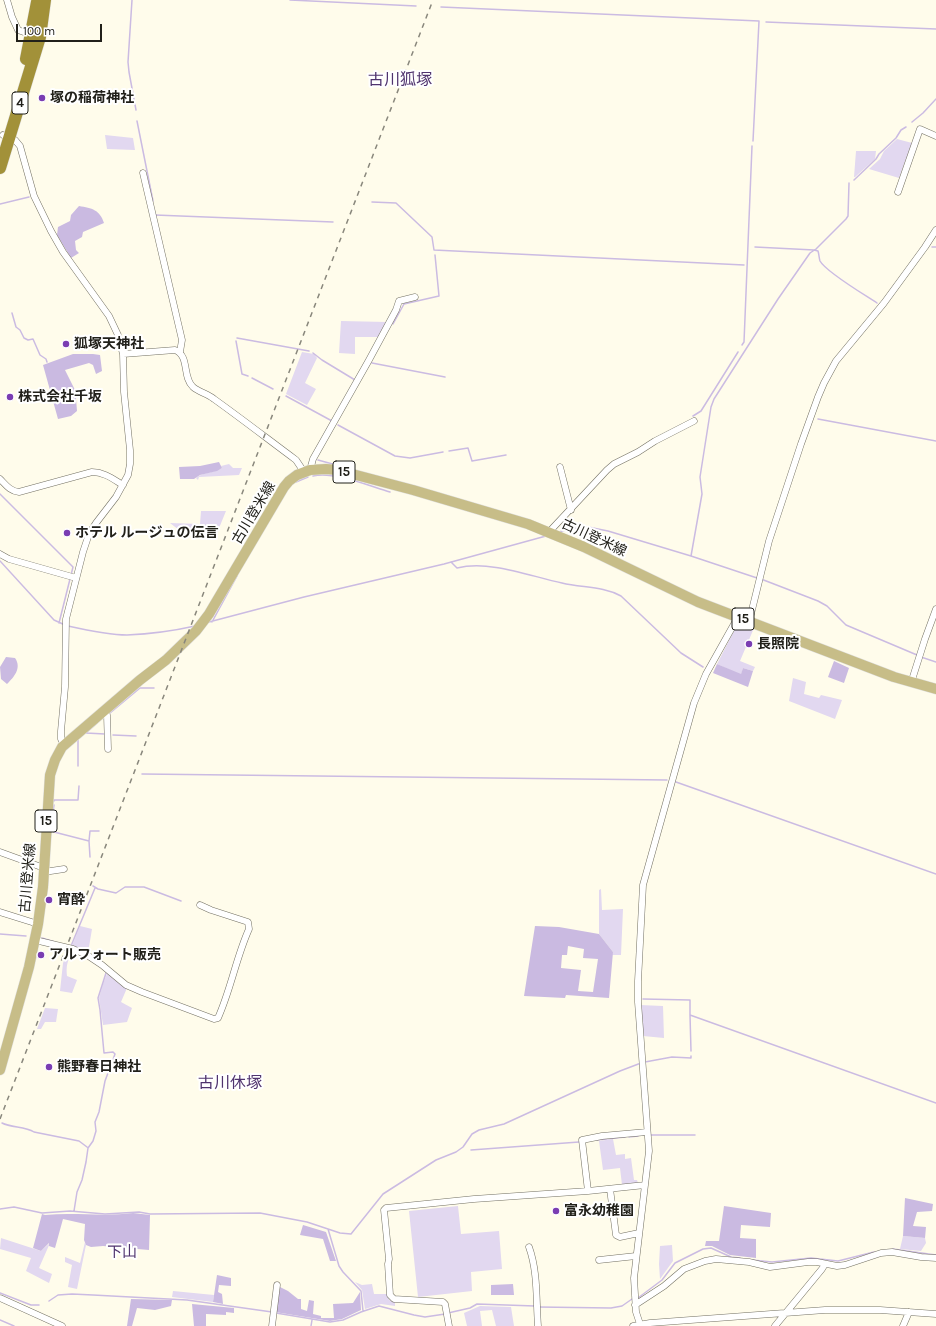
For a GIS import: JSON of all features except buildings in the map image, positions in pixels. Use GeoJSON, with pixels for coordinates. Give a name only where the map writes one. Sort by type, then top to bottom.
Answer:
{"type":"FeatureCollection","features":[{"type":"Feature","properties":{"kind":"highway","name":"4"},"geometry":{"type":"LineString","coordinates":[[35,36],[37,0]]}},
{"type":"Feature","properties":{"kind":"highway","name":"4"},"geometry":{"type":"LineString","coordinates":[[0,168],[4,139],[45,0]]}},
{"type":"Feature","properties":{"kind":"main road","name":"古川登米線"},"geometry":{"type":"LineString","coordinates":[[0,1070],[38,924],[44,870],[50,775],[55,760],[64,745],[166,660],[196,631],[208,615],[284,487],[289,481],[307,471],[318,469],[337,470],[528,524],[584,548],[669,590],[698,602],[861,665],[911,683],[936,689]]}},
{"type":"Feature","properties":{"kind":"street"},"geometry":{"type":"LineString","coordinates":[[7,0],[18,30],[35,36]]}},
{"type":"Feature","properties":{"kind":"street"},"geometry":{"type":"LineString","coordinates":[[898,192],[920,129],[936,136]]}},
{"type":"Feature","properties":{"kind":"street"},"geometry":{"type":"LineString","coordinates":[[4,139],[15,140],[20,146],[34,196],[51,231],[63,252],[109,316],[118,335],[123,354],[124,392],[130,464],[128,475],[116,497],[89,534],[76,578],[66,626],[65,687],[61,731],[61,740],[64,745]]}},
{"type":"Feature","properties":{"kind":"street"},"geometry":{"type":"LineString","coordinates":[[143,173],[182,340],[180,352],[183,357],[189,381],[192,386],[212,397],[296,460],[307,471],[369,360],[396,310],[399,301],[415,297]]}},
{"type":"Feature","properties":{"kind":"street"},"geometry":{"type":"LineString","coordinates":[[749,622],[769,542],[801,444],[824,383],[836,361],[884,303],[936,230]]}},
{"type":"Feature","properties":{"kind":"street"},"geometry":{"type":"LineString","coordinates":[[123,354],[175,350],[180,352]]}},
{"type":"Feature","properties":{"kind":"street"},"geometry":{"type":"LineString","coordinates":[[552,534],[571,510],[614,464],[694,421]]}},
{"type":"Feature","properties":{"kind":"street"},"geometry":{"type":"LineString","coordinates":[[560,467],[571,510]]}},
{"type":"Feature","properties":{"kind":"street"},"geometry":{"type":"LineString","coordinates":[[0,479],[8,488],[19,492],[92,472],[106,474],[123,485]]}},
{"type":"Feature","properties":{"kind":"street"},"geometry":{"type":"LineString","coordinates":[[0,554],[9,559],[76,578]]}},
{"type":"Feature","properties":{"kind":"street"},"geometry":{"type":"LineString","coordinates":[[911,683],[936,609]]}},
{"type":"Feature","properties":{"kind":"street"},"geometry":{"type":"LineString","coordinates":[[738,617],[706,674],[694,703],[643,885],[638,1002],[643,1062],[648,1161],[634,1278],[636,1325],[824,1310],[880,1310],[936,1314]]}},
{"type":"Feature","properties":{"kind":"street"},"geometry":{"type":"LineString","coordinates":[[104,711],[107,715],[108,749]]}},
{"type":"Feature","properties":{"kind":"street"},"geometry":{"type":"LineString","coordinates":[[0,852],[44,870],[64,870]]}},
{"type":"Feature","properties":{"kind":"street"},"geometry":{"type":"LineString","coordinates":[[35,940],[73,949],[87,955],[102,965],[126,985],[214,1019],[218,1018],[225,1002],[238,956],[249,926],[248,922],[200,905]]}},
{"type":"Feature","properties":{"kind":"street"},"geometry":{"type":"LineString","coordinates":[[0,912],[38,924]]}},
{"type":"Feature","properties":{"kind":"street"},"geometry":{"type":"LineString","coordinates":[[588,1191],[582,1140],[602,1136],[647,1134]]}},
{"type":"Feature","properties":{"kind":"street"},"geometry":{"type":"LineString","coordinates":[[448,1326],[443,1302],[394,1299],[390,1295],[389,1259],[384,1210],[386,1208],[645,1185]]}},
{"type":"Feature","properties":{"kind":"street"},"geometry":{"type":"LineString","coordinates":[[610,1189],[616,1234],[620,1237],[639,1233]]}},
{"type":"Feature","properties":{"kind":"street"},"geometry":{"type":"LineString","coordinates":[[529,1247],[534,1269],[538,1326]]}},
{"type":"Feature","properties":{"kind":"street"},"geometry":{"type":"LineString","coordinates":[[635,1303],[664,1286],[684,1269],[705,1261],[716,1259],[749,1262],[770,1267],[808,1262],[817,1262],[837,1266],[845,1265],[881,1253],[892,1252],[936,1258]]}},
{"type":"Feature","properties":{"kind":"street"},"geometry":{"type":"LineString","coordinates":[[599,1260],[636,1256]]}},
{"type":"Feature","properties":{"kind":"street"},"geometry":{"type":"LineString","coordinates":[[775,1326],[825,1264]]}},
{"type":"Feature","properties":{"kind":"street"},"geometry":{"type":"LineString","coordinates":[[272,1326],[277,1285]]}},
{"type":"Feature","properties":{"kind":"street"},"geometry":{"type":"LineString","coordinates":[[0,1298],[62,1326]]}},
{"type":"Feature","properties":{"kind":"street"},"geometry":{"type":"LineString","coordinates":[[903,1326],[909,1312]]}},
{"type":"Feature","properties":{"kind":"shaded area"},"geometry":{"type":"Polygon","coordinates":[[[105,135],[133,138],[135,150],[107,149],[105,135]]]}},
{"type":"Feature","properties":{"kind":"shaded area"},"geometry":{"type":"Polygon","coordinates":[[[897,139],[912,143],[899,178],[869,169],[880,159],[884,151],[897,139]]]}},
{"type":"Feature","properties":{"kind":"shaded area"},"geometry":{"type":"Polygon","coordinates":[[[856,151],[876,151],[875,159],[854,177],[856,151]]]}},
{"type":"Feature","properties":{"kind":"shaded area"},"geometry":{"type":"Polygon","coordinates":[[[79,206],[98,212],[104,223],[83,232],[82,237],[75,241],[76,250],[79,253],[71,258],[57,235],[58,227],[70,221],[71,215],[79,206]]]}},
{"type":"Feature","properties":{"kind":"shaded area"},"geometry":{"type":"Polygon","coordinates":[[[341,321],[387,322],[380,337],[355,337],[355,354],[339,353],[341,321]]]}},
{"type":"Feature","properties":{"kind":"shaded area"},"geometry":{"type":"Polygon","coordinates":[[[302,352],[314,354],[317,358],[305,383],[316,389],[307,405],[286,394],[302,352]]]}},
{"type":"Feature","properties":{"kind":"shaded area"},"geometry":{"type":"Polygon","coordinates":[[[73,354],[100,355],[102,371],[96,374],[93,365],[89,363],[65,370],[77,394],[77,411],[71,416],[58,419],[43,365],[73,354]]]}},
{"type":"Feature","properties":{"kind":"shaded area"},"geometry":{"type":"Polygon","coordinates":[[[219,462],[222,468],[217,471],[200,475],[194,479],[180,479],[179,467],[200,466],[219,462]]]}},
{"type":"Feature","properties":{"kind":"shaded area"},"geometry":{"type":"Polygon","coordinates":[[[229,464],[233,468],[242,468],[239,475],[199,477],[198,480],[196,478],[219,470],[222,468],[221,466],[229,464]]]}},
{"type":"Feature","properties":{"kind":"shaded area"},"geometry":{"type":"Polygon","coordinates":[[[201,511],[226,511],[215,538],[179,530],[170,523],[200,524],[201,511]]]}},
{"type":"Feature","properties":{"kind":"shaded area"},"geometry":{"type":"Polygon","coordinates":[[[740,624],[754,628],[740,661],[755,667],[753,671],[743,668],[741,675],[717,664],[737,625],[740,624]]]}},
{"type":"Feature","properties":{"kind":"shaded area"},"geometry":{"type":"Polygon","coordinates":[[[6,657],[15,658],[18,665],[16,672],[7,684],[1,679],[0,667],[6,657]]]}},
{"type":"Feature","properties":{"kind":"shaded area"},"geometry":{"type":"Polygon","coordinates":[[[834,661],[849,668],[844,683],[828,677],[834,661]]]}},
{"type":"Feature","properties":{"kind":"shaded area"},"geometry":{"type":"Polygon","coordinates":[[[717,664],[741,674],[743,668],[753,671],[748,687],[713,673],[717,664]]]}},
{"type":"Feature","properties":{"kind":"shaded area"},"geometry":{"type":"Polygon","coordinates":[[[793,678],[806,682],[804,694],[819,698],[821,695],[842,700],[835,719],[789,701],[793,678]]]}},
{"type":"Feature","properties":{"kind":"shaded area"},"geometry":{"type":"Polygon","coordinates":[[[601,889],[602,910],[623,909],[621,955],[612,955],[613,952],[599,934],[599,890],[601,889]]]}},
{"type":"Feature","properties":{"kind":"shaded area"},"geometry":{"type":"Polygon","coordinates":[[[80,926],[92,929],[88,953],[72,946],[80,926]]]}},
{"type":"Feature","properties":{"kind":"shaded area"},"geometry":{"type":"Polygon","coordinates":[[[535,926],[559,927],[599,934],[613,952],[609,998],[566,995],[565,998],[524,996],[535,926]],[[568,946],[567,955],[562,955],[561,968],[581,970],[578,991],[593,992],[598,959],[583,958],[584,949],[568,946]]]}},
{"type":"Feature","properties":{"kind":"shaded area"},"geometry":{"type":"Polygon","coordinates":[[[68,951],[72,953],[67,964],[67,976],[77,980],[72,993],[60,991],[63,963],[68,951]]]}},
{"type":"Feature","properties":{"kind":"shaded area"},"geometry":{"type":"Polygon","coordinates":[[[108,971],[127,988],[121,1002],[132,1008],[127,1022],[103,1025],[99,998],[108,971]]]}},
{"type":"Feature","properties":{"kind":"shaded area"},"geometry":{"type":"Polygon","coordinates":[[[640,1005],[663,1006],[664,1038],[643,1036],[640,1005]]]}},
{"type":"Feature","properties":{"kind":"shaded area"},"geometry":{"type":"Polygon","coordinates":[[[45,1008],[58,1009],[56,1022],[45,1022],[41,1029],[37,1029],[45,1008]]]}},
{"type":"Feature","properties":{"kind":"shaded area"},"geometry":{"type":"Polygon","coordinates":[[[613,1139],[616,1155],[625,1154],[625,1159],[631,1158],[634,1180],[637,1180],[638,1183],[622,1185],[620,1168],[603,1170],[599,1141],[613,1139]]]}},
{"type":"Feature","properties":{"kind":"shaded area"},"geometry":{"type":"Polygon","coordinates":[[[905,1198],[933,1204],[932,1211],[917,1212],[913,1226],[926,1227],[925,1238],[903,1236],[905,1198]]]}},
{"type":"Feature","properties":{"kind":"shaded area"},"geometry":{"type":"Polygon","coordinates":[[[458,1206],[461,1234],[499,1231],[502,1269],[471,1272],[472,1291],[418,1297],[409,1211],[458,1206]]]}},
{"type":"Feature","properties":{"kind":"shaded area"},"geometry":{"type":"Polygon","coordinates":[[[724,1206],[771,1213],[770,1227],[741,1225],[740,1238],[756,1239],[756,1258],[730,1255],[712,1246],[705,1246],[706,1241],[719,1241],[724,1206]]]}},
{"type":"Feature","properties":{"kind":"shaded area"},"geometry":{"type":"Polygon","coordinates":[[[133,1213],[150,1215],[149,1250],[103,1246],[91,1247],[86,1245],[84,1240],[85,1224],[63,1219],[55,1248],[49,1246],[49,1243],[41,1251],[33,1248],[42,1214],[111,1215],[133,1213]]]}},
{"type":"Feature","properties":{"kind":"shaded area"},"geometry":{"type":"Polygon","coordinates":[[[303,1225],[326,1232],[336,1261],[330,1261],[323,1239],[300,1235],[303,1225]]]}},
{"type":"Feature","properties":{"kind":"shaded area"},"geometry":{"type":"Polygon","coordinates":[[[903,1236],[925,1238],[926,1243],[921,1251],[900,1249],[903,1236]]]}},
{"type":"Feature","properties":{"kind":"shaded area"},"geometry":{"type":"Polygon","coordinates":[[[1,1238],[41,1251],[50,1243],[39,1268],[52,1274],[49,1283],[26,1271],[31,1258],[0,1249],[1,1238]]]}},
{"type":"Feature","properties":{"kind":"shaded area"},"geometry":{"type":"Polygon","coordinates":[[[85,1242],[86,1245],[77,1289],[68,1287],[72,1265],[65,1262],[65,1257],[80,1263],[85,1242]]]}},
{"type":"Feature","properties":{"kind":"shaded area"},"geometry":{"type":"Polygon","coordinates":[[[672,1245],[673,1261],[660,1279],[660,1246],[672,1245]]]}},
{"type":"Feature","properties":{"kind":"shaded area"},"geometry":{"type":"Polygon","coordinates":[[[217,1275],[231,1278],[231,1286],[219,1285],[218,1292],[222,1294],[223,1304],[213,1302],[217,1275]]]}},
{"type":"Feature","properties":{"kind":"shaded area"},"geometry":{"type":"Polygon","coordinates":[[[355,1282],[362,1285],[372,1284],[374,1294],[388,1294],[389,1300],[395,1301],[395,1306],[381,1304],[365,1309],[362,1290],[355,1282]]]}},
{"type":"Feature","properties":{"kind":"shaded area"},"geometry":{"type":"Polygon","coordinates":[[[513,1284],[514,1295],[491,1295],[491,1285],[513,1284]]]}},
{"type":"Feature","properties":{"kind":"shaded area"},"geometry":{"type":"Polygon","coordinates":[[[278,1286],[288,1291],[298,1299],[301,1299],[301,1309],[307,1311],[309,1300],[314,1301],[313,1314],[321,1316],[321,1318],[334,1318],[333,1304],[353,1303],[360,1292],[361,1310],[342,1319],[330,1321],[275,1312],[278,1286]]]}},
{"type":"Feature","properties":{"kind":"shaded area"},"geometry":{"type":"Polygon","coordinates":[[[173,1291],[214,1295],[213,1302],[172,1297],[173,1291]]]}},
{"type":"Feature","properties":{"kind":"shaded area"},"geometry":{"type":"Polygon","coordinates":[[[131,1299],[172,1300],[171,1306],[155,1310],[137,1308],[132,1326],[127,1326],[131,1299]]]}},
{"type":"Feature","properties":{"kind":"shaded area"},"geometry":{"type":"Polygon","coordinates":[[[192,1304],[234,1308],[234,1313],[226,1312],[226,1315],[206,1314],[206,1326],[194,1326],[192,1304]]]}},
{"type":"Feature","properties":{"kind":"shaded area"},"geometry":{"type":"Polygon","coordinates":[[[480,1306],[511,1307],[514,1326],[496,1326],[492,1310],[480,1311],[482,1326],[467,1326],[464,1313],[480,1306]]]}},
{"type":"Feature","properties":{"kind":"waterway"},"geometry":{"type":"LineString","coordinates":[[132,0],[128,62],[136,110]]}},
{"type":"Feature","properties":{"kind":"waterway"},"geometry":{"type":"LineString","coordinates":[[290,0],[416,6]]}},
{"type":"Feature","properties":{"kind":"waterway"},"geometry":{"type":"LineString","coordinates":[[441,7],[759,21],[753,141]]}},
{"type":"Feature","properties":{"kind":"waterway"},"geometry":{"type":"LineString","coordinates":[[766,22],[936,29]]}},
{"type":"Feature","properties":{"kind":"waterway"},"geometry":{"type":"LineString","coordinates":[[912,122],[936,99]]}},
{"type":"Feature","properties":{"kind":"waterway"},"geometry":{"type":"LineString","coordinates":[[137,121],[153,201]]}},
{"type":"Feature","properties":{"kind":"waterway"},"geometry":{"type":"LineString","coordinates":[[854,180],[896,138],[901,130],[906,127]]}},
{"type":"Feature","properties":{"kind":"waterway"},"geometry":{"type":"LineString","coordinates":[[742,345],[744,342],[752,146]]}},
{"type":"Feature","properties":{"kind":"waterway"},"geometry":{"type":"LineString","coordinates":[[691,556],[702,494],[700,477],[711,407],[714,399],[778,299],[810,253],[816,249],[848,216],[849,183]]}},
{"type":"Feature","properties":{"kind":"waterway"},"geometry":{"type":"LineString","coordinates":[[0,204],[29,197]]}},
{"type":"Feature","properties":{"kind":"waterway"},"geometry":{"type":"LineString","coordinates":[[372,202],[396,203],[432,237],[434,250],[744,265]]}},
{"type":"Feature","properties":{"kind":"waterway"},"geometry":{"type":"LineString","coordinates":[[155,215],[333,222]]}},
{"type":"Feature","properties":{"kind":"waterway"},"geometry":{"type":"LineString","coordinates":[[755,247],[818,251],[820,261],[824,266],[846,283],[877,303]]}},
{"type":"Feature","properties":{"kind":"waterway"},"geometry":{"type":"LineString","coordinates":[[393,324],[404,304],[439,296],[435,255]]}},
{"type":"Feature","properties":{"kind":"waterway"},"geometry":{"type":"LineString","coordinates":[[12,313],[16,327],[20,330],[24,338],[28,340],[33,339],[40,355],[46,359],[47,362]]}},
{"type":"Feature","properties":{"kind":"waterway"},"geometry":{"type":"LineString","coordinates":[[237,338],[309,351]]}},
{"type":"Feature","properties":{"kind":"waterway"},"geometry":{"type":"LineString","coordinates":[[236,341],[242,374],[248,376]]}},
{"type":"Feature","properties":{"kind":"waterway"},"geometry":{"type":"LineString","coordinates":[[693,416],[701,411],[738,352]]}},
{"type":"Feature","properties":{"kind":"waterway"},"geometry":{"type":"LineString","coordinates":[[313,353],[355,380]]}},
{"type":"Feature","properties":{"kind":"waterway"},"geometry":{"type":"LineString","coordinates":[[372,363],[445,377]]}},
{"type":"Feature","properties":{"kind":"waterway"},"geometry":{"type":"LineString","coordinates":[[252,378],[273,389]]}},
{"type":"Feature","properties":{"kind":"waterway"},"geometry":{"type":"LineString","coordinates":[[286,396],[332,421]]}},
{"type":"Feature","properties":{"kind":"waterway"},"geometry":{"type":"LineString","coordinates":[[818,419],[936,441]]}},
{"type":"Feature","properties":{"kind":"waterway"},"geometry":{"type":"LineString","coordinates":[[338,425],[395,456],[410,458],[443,452]]}},
{"type":"Feature","properties":{"kind":"waterway"},"geometry":{"type":"LineString","coordinates":[[449,451],[468,448],[472,461],[506,455]]}},
{"type":"Feature","properties":{"kind":"waterway"},"geometry":{"type":"LineString","coordinates":[[318,460],[336,465]]}},
{"type":"Feature","properties":{"kind":"waterway"},"geometry":{"type":"LineString","coordinates":[[313,476],[321,475],[341,477],[390,492]]}},
{"type":"Feature","properties":{"kind":"waterway"},"geometry":{"type":"LineString","coordinates":[[296,482],[308,477]]}},
{"type":"Feature","properties":{"kind":"waterway"},"geometry":{"type":"LineString","coordinates":[[0,494],[73,567],[71,575]]}},
{"type":"Feature","properties":{"kind":"waterway"},"geometry":{"type":"LineString","coordinates":[[559,532],[569,529],[588,527],[608,531],[757,578]]}},
{"type":"Feature","properties":{"kind":"waterway"},"geometry":{"type":"LineString","coordinates":[[209,622],[304,597],[444,564],[546,536]]}},
{"type":"Feature","properties":{"kind":"waterway"},"geometry":{"type":"LineString","coordinates":[[0,561],[54,620],[65,625]]}},
{"type":"Feature","properties":{"kind":"waterway"},"geometry":{"type":"LineString","coordinates":[[451,562],[457,568],[470,566],[496,567],[570,585],[607,590],[621,596],[681,653],[703,667]]}},
{"type":"Feature","properties":{"kind":"waterway"},"geometry":{"type":"LineString","coordinates":[[212,622],[237,576]]}},
{"type":"Feature","properties":{"kind":"waterway"},"geometry":{"type":"LineString","coordinates":[[59,623],[70,579]]}},
{"type":"Feature","properties":{"kind":"waterway"},"geometry":{"type":"LineString","coordinates":[[761,579],[818,601],[827,606],[846,625],[917,655]]}},
{"type":"Feature","properties":{"kind":"waterway"},"geometry":{"type":"LineString","coordinates":[[68,626],[120,635],[161,632],[195,626]]}},
{"type":"Feature","properties":{"kind":"waterway"},"geometry":{"type":"LineString","coordinates":[[921,657],[936,662]]}},
{"type":"Feature","properties":{"kind":"waterway"},"geometry":{"type":"LineString","coordinates":[[110,713],[140,688],[154,688]]}},
{"type":"Feature","properties":{"kind":"waterway"},"geometry":{"type":"LineString","coordinates":[[97,723],[86,733],[105,734]]}},
{"type":"Feature","properties":{"kind":"waterway"},"geometry":{"type":"LineString","coordinates":[[113,735],[136,736]]}},
{"type":"Feature","properties":{"kind":"waterway"},"geometry":{"type":"LineString","coordinates":[[78,738],[78,766]]}},
{"type":"Feature","properties":{"kind":"waterway"},"geometry":{"type":"LineString","coordinates":[[142,774],[667,780]]}},
{"type":"Feature","properties":{"kind":"waterway"},"geometry":{"type":"LineString","coordinates":[[676,782],[936,874]]}},
{"type":"Feature","properties":{"kind":"waterway"},"geometry":{"type":"LineString","coordinates":[[54,801],[78,800],[79,786]]}},
{"type":"Feature","properties":{"kind":"waterway"},"geometry":{"type":"LineString","coordinates":[[53,812],[54,805]]}},
{"type":"Feature","properties":{"kind":"waterway"},"geometry":{"type":"LineString","coordinates":[[52,829],[54,832],[89,841]]}},
{"type":"Feature","properties":{"kind":"waterway"},"geometry":{"type":"LineString","coordinates":[[90,857],[90,831],[99,831]]}},
{"type":"Feature","properties":{"kind":"waterway"},"geometry":{"type":"LineString","coordinates":[[93,886],[98,889],[116,893],[125,887],[144,887],[181,901]]}},
{"type":"Feature","properties":{"kind":"waterway"},"geometry":{"type":"LineString","coordinates":[[71,946],[95,888]]}},
{"type":"Feature","properties":{"kind":"waterway"},"geometry":{"type":"LineString","coordinates":[[0,934],[26,936]]}},
{"type":"Feature","properties":{"kind":"waterway"},"geometry":{"type":"LineString","coordinates":[[42,938],[55,942]]}},
{"type":"Feature","properties":{"kind":"waterway"},"geometry":{"type":"LineString","coordinates":[[74,1211],[88,1148],[93,1141],[96,1131],[95,1122],[99,1112],[105,1081],[115,1054],[113,1052],[104,1053],[98,998],[106,973]]}},
{"type":"Feature","properties":{"kind":"waterway"},"geometry":{"type":"LineString","coordinates":[[643,999],[690,1000],[690,1015]]}},
{"type":"Feature","properties":{"kind":"waterway"},"geometry":{"type":"LineString","coordinates":[[691,1051],[690,1015],[936,1103]]}},
{"type":"Feature","properties":{"kind":"waterway"},"geometry":{"type":"LineString","coordinates":[[645,1062],[672,1057],[691,1058],[691,1056]]}},
{"type":"Feature","properties":{"kind":"waterway"},"geometry":{"type":"LineString","coordinates":[[0,1209],[14,1207],[42,1213],[70,1211],[105,1214],[139,1212],[150,1214],[260,1213],[307,1222],[340,1233],[351,1234],[383,1194],[436,1160],[456,1152],[463,1147],[472,1134],[479,1130],[504,1124],[620,1071],[641,1063]]}},
{"type":"Feature","properties":{"kind":"waterway"},"geometry":{"type":"LineString","coordinates":[[2,1123],[34,1132],[79,1141],[87,1147]]}},
{"type":"Feature","properties":{"kind":"waterway"},"geometry":{"type":"LineString","coordinates":[[649,1135],[695,1135]]}},
{"type":"Feature","properties":{"kind":"waterway"},"geometry":{"type":"LineString","coordinates":[[629,1137],[638,1136]]}},
{"type":"Feature","properties":{"kind":"waterway"},"geometry":{"type":"LineString","coordinates":[[597,1140],[625,1137]]}},
{"type":"Feature","properties":{"kind":"waterway"},"geometry":{"type":"LineString","coordinates":[[471,1150],[579,1142]]}},
{"type":"Feature","properties":{"kind":"waterway"},"geometry":{"type":"LineString","coordinates":[[328,1229],[339,1266],[361,1291],[363,1311]]}},
{"type":"Feature","properties":{"kind":"waterway"},"geometry":{"type":"LineString","coordinates":[[638,1298],[662,1280],[675,1263],[703,1249],[711,1248],[731,1257],[740,1258]]}},
{"type":"Feature","properties":{"kind":"waterway"},"geometry":{"type":"LineString","coordinates":[[893,1249],[936,1255]]}},
{"type":"Feature","properties":{"kind":"waterway"},"geometry":{"type":"LineString","coordinates":[[752,1260],[772,1262],[811,1258],[838,1261],[874,1252]]}},
{"type":"Feature","properties":{"kind":"waterway"},"geometry":{"type":"LineString","coordinates":[[0,1293],[31,1305],[39,1305]]}},
{"type":"Feature","properties":{"kind":"waterway"},"geometry":{"type":"LineString","coordinates":[[49,1301],[58,1295],[93,1295],[187,1300],[272,1312]]}},
{"type":"Feature","properties":{"kind":"waterway"},"geometry":{"type":"LineString","coordinates":[[538,1307],[611,1308],[622,1306],[632,1299]]}},
{"type":"Feature","properties":{"kind":"waterway"},"geometry":{"type":"LineString","coordinates":[[448,1313],[470,1308],[477,1304],[535,1306]]}},
{"type":"Feature","properties":{"kind":"waterway"},"geometry":{"type":"LineString","coordinates":[[276,1313],[330,1322],[343,1320],[379,1306],[425,1317],[445,1314]]}},
{"type":"Feature","properties":{"kind":"waterway"},"geometry":{"type":"LineString","coordinates":[[0,1320],[14,1326]]}},
{"type":"Feature","properties":{"kind":"waterway"},"geometry":{"type":"LineString","coordinates":[[311,1326],[312,1320]]}},
{"type":"Feature","properties":{"kind":"railway"},"geometry":{"type":"LineString","coordinates":[[0,1119],[433,0]]}},
{"type":"Feature","properties":{"kind":"place","name":"塚の稲荷神社"},"geometry":{"type":"Point","coordinates":[42,98]}},
{"type":"Feature","properties":{"kind":"place","name":"狐塚天神社"},"geometry":{"type":"Point","coordinates":[66,344]}},
{"type":"Feature","properties":{"kind":"place","name":"株式会社千坂"},"geometry":{"type":"Point","coordinates":[10,397]}},
{"type":"Feature","properties":{"kind":"place","name":"ホテル ルージュの伝言"},"geometry":{"type":"Point","coordinates":[67,533]}},
{"type":"Feature","properties":{"kind":"place","name":"長照院"},"geometry":{"type":"Point","coordinates":[749,644]}},
{"type":"Feature","properties":{"kind":"place","name":"宵酔"},"geometry":{"type":"Point","coordinates":[49,900]}},
{"type":"Feature","properties":{"kind":"place","name":"アルフォート販売"},"geometry":{"type":"Point","coordinates":[41,955]}},
{"type":"Feature","properties":{"kind":"place","name":"熊野春日神社"},"geometry":{"type":"Point","coordinates":[49,1067]}},
{"type":"Feature","properties":{"kind":"place","name":"富永幼稚園"},"geometry":{"type":"Point","coordinates":[556,1211]}},
{"type":"Feature","properties":{"kind":"district","name":"古川狐塚"},"geometry":{"type":"Point","coordinates":[400,80]}},
{"type":"Feature","properties":{"kind":"district","name":"古川休塚"},"geometry":{"type":"Point","coordinates":[230,1083]}},
{"type":"Feature","properties":{"kind":"district","name":"下山"},"geometry":{"type":"Point","coordinates":[122,1253]}}]}
